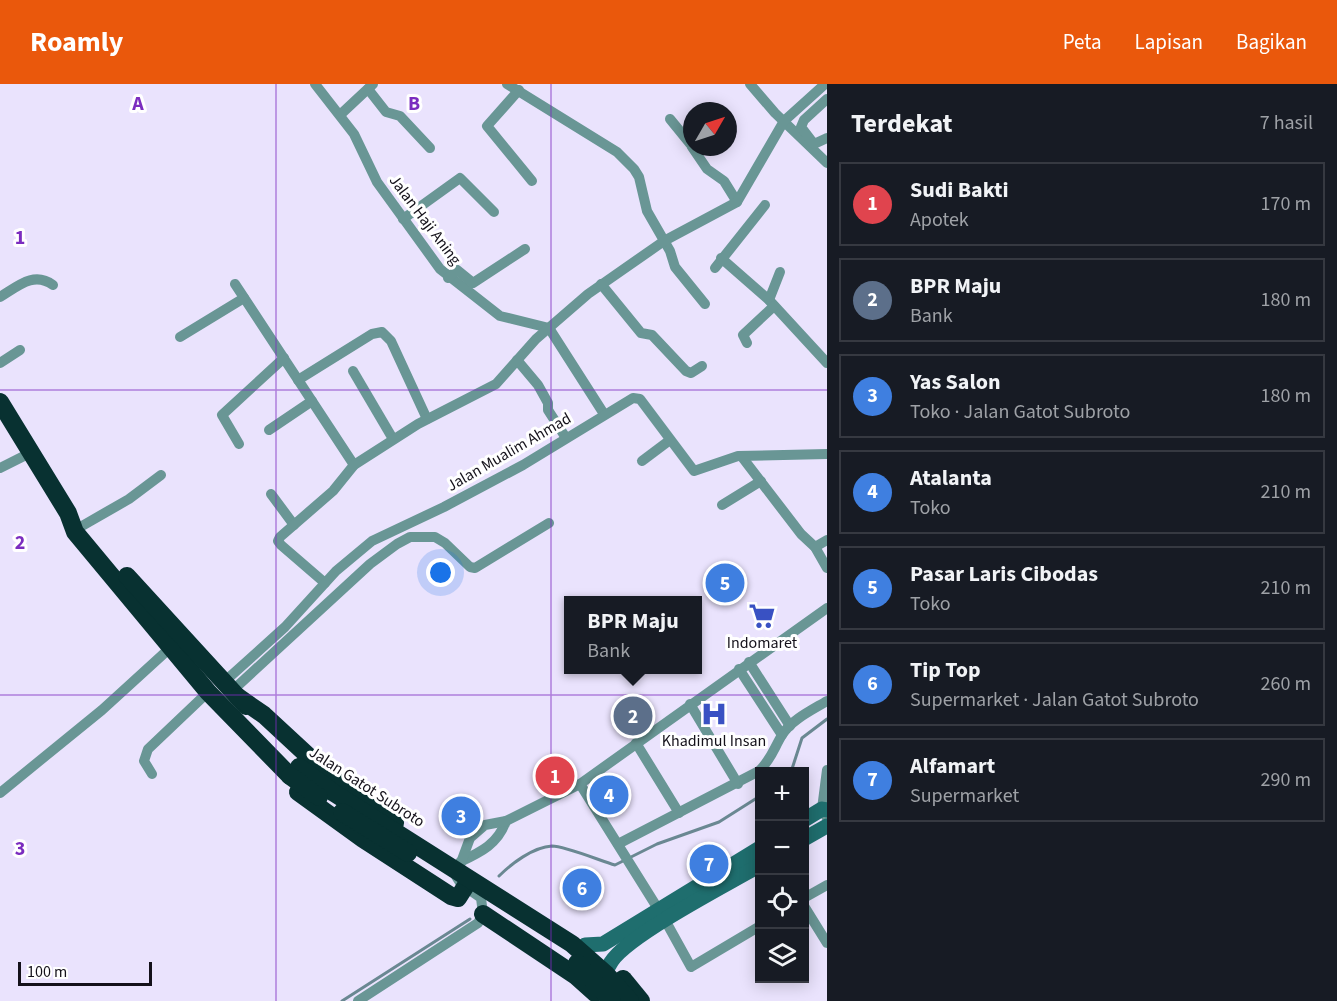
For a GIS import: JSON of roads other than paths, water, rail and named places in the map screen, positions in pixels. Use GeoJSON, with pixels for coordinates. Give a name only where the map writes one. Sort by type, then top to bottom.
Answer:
{"type":"FeatureCollection","features":[{"type":"Feature","properties":{"kind":"highway","name":"Jalan Gatot Subroto"},"geometry":{"type":"LineString","coordinates":[[0,402],[68,513],[75,532],[225,711],[295,772],[574,961],[612,1001]]}},
{"type":"Feature","properties":{"kind":"highway","name":"Jalan Gatot Subroto"},"geometry":{"type":"LineString","coordinates":[[68,513],[231,690],[295,772],[334,793],[572,944],[606,974],[630,1001]]}},
{"type":"Feature","properties":{"kind":"highway"},"geometry":{"type":"LineString","coordinates":[[231,690],[264,715],[331,777],[503,893],[585,945],[609,966],[641,1001]]}},
{"type":"Feature","properties":{"kind":"highway"},"geometry":{"type":"LineString","coordinates":[[225,711],[242,741],[280,779],[308,800],[451,896],[458,898],[465,887]]}},
{"type":"Feature","properties":{"kind":"highway"},"geometry":{"type":"LineString","coordinates":[[503,893],[488,891],[482,906],[576,976],[602,1001]]}},
{"type":"Feature","properties":{"kind":"street","name":"Jalan Haji Aning"},"geometry":{"type":"LineString","coordinates":[[315,84],[341,114],[354,134],[377,182],[448,278],[501,316],[549,328]]}},
{"type":"Feature","properties":{"kind":"street"},"geometry":{"type":"LineString","coordinates":[[507,84],[526,90],[625,159],[639,177],[647,211],[676,269],[705,304]]}},
{"type":"Feature","properties":{"kind":"street"},"geometry":{"type":"LineString","coordinates":[[750,84],[784,122],[827,163]]}},
{"type":"Feature","properties":{"kind":"street"},"geometry":{"type":"LineString","coordinates":[[325,583],[279,542],[280,537],[333,491],[354,465],[427,419],[496,384],[549,328],[601,284],[664,241],[736,202],[784,122],[825,84]]}},
{"type":"Feature","properties":{"kind":"street"},"geometry":{"type":"LineString","coordinates":[[341,114],[371,87],[386,112],[400,116],[430,148]]}},
{"type":"Feature","properties":{"kind":"street"},"geometry":{"type":"LineString","coordinates":[[526,90],[487,126],[532,181]]}},
{"type":"Feature","properties":{"kind":"street"},"geometry":{"type":"LineString","coordinates":[[827,99],[804,120],[801,126],[814,144],[827,138]]}},
{"type":"Feature","properties":{"kind":"street"},"geometry":{"type":"LineString","coordinates":[[670,119],[683,136]]}},
{"type":"Feature","properties":{"kind":"street"},"geometry":{"type":"LineString","coordinates":[[698,156],[707,169],[724,181],[736,202]]}},
{"type":"Feature","properties":{"kind":"street"},"geometry":{"type":"LineString","coordinates":[[403,219],[460,178],[494,212]]}},
{"type":"Feature","properties":{"kind":"street"},"geometry":{"type":"LineString","coordinates":[[715,268],[765,205]]}},
{"type":"Feature","properties":{"kind":"street"},"geometry":{"type":"LineString","coordinates":[[448,278],[457,270],[470,282],[475,282],[525,249]]}},
{"type":"Feature","properties":{"kind":"street"},"geometry":{"type":"LineString","coordinates":[[721,258],[771,303],[827,363]]}},
{"type":"Feature","properties":{"kind":"street"},"geometry":{"type":"LineString","coordinates":[[747,343],[743,335],[771,303],[780,272]]}},
{"type":"Feature","properties":{"kind":"street"},"geometry":{"type":"LineString","coordinates":[[0,297],[31,279],[39,277],[53,285]]}},
{"type":"Feature","properties":{"kind":"street"},"geometry":{"type":"LineString","coordinates":[[235,284],[354,465]]}},
{"type":"Feature","properties":{"kind":"street"},"geometry":{"type":"LineString","coordinates":[[601,284],[641,333],[652,335],[688,372],[693,372],[702,366]]}},
{"type":"Feature","properties":{"kind":"street"},"geometry":{"type":"LineString","coordinates":[[180,337],[244,298]]}},
{"type":"Feature","properties":{"kind":"street"},"geometry":{"type":"LineString","coordinates":[[549,328],[604,414]]}},
{"type":"Feature","properties":{"kind":"street"},"geometry":{"type":"LineString","coordinates":[[298,380],[372,334],[382,332],[391,341],[427,419]]}},
{"type":"Feature","properties":{"kind":"street"},"geometry":{"type":"LineString","coordinates":[[0,363],[20,350]]}},
{"type":"Feature","properties":{"kind":"street"},"geometry":{"type":"LineString","coordinates":[[239,444],[222,415],[284,358]]}},
{"type":"Feature","properties":{"kind":"street"},"geometry":{"type":"LineString","coordinates":[[517,360],[538,385],[548,403],[548,410],[566,438]]}},
{"type":"Feature","properties":{"kind":"street"},"geometry":{"type":"LineString","coordinates":[[353,371],[393,439]]}},
{"type":"Feature","properties":{"kind":"street","name":"Jalan Mualim Ahmad"},"geometry":{"type":"LineString","coordinates":[[231,690],[325,583],[372,541],[444,507],[637,397],[694,471],[742,457],[827,454]]}},
{"type":"Feature","properties":{"kind":"street"},"geometry":{"type":"LineString","coordinates":[[269,429],[312,401]]}},
{"type":"Feature","properties":{"kind":"street"},"geometry":{"type":"LineString","coordinates":[[642,461],[670,440]]}},
{"type":"Feature","properties":{"kind":"street"},"geometry":{"type":"LineString","coordinates":[[0,468],[30,453]]}},
{"type":"Feature","properties":{"kind":"street"},"geometry":{"type":"LineString","coordinates":[[742,457],[801,534],[815,548],[827,568]]}},
{"type":"Feature","properties":{"kind":"street"},"geometry":{"type":"LineString","coordinates":[[82,526],[129,499],[160,475]]}},
{"type":"Feature","properties":{"kind":"street"},"geometry":{"type":"LineString","coordinates":[[722,505],[761,481]]}},
{"type":"Feature","properties":{"kind":"street"},"geometry":{"type":"LineString","coordinates":[[271,494],[294,525]]}},
{"type":"Feature","properties":{"kind":"street"},"geometry":{"type":"LineString","coordinates":[[231,690],[370,564],[410,537],[435,537],[445,543],[470,567],[476,568],[549,524]]}},
{"type":"Feature","properties":{"kind":"street"},"geometry":{"type":"LineString","coordinates":[[815,548],[827,540]]}},
{"type":"Feature","properties":{"kind":"street"},"geometry":{"type":"LineString","coordinates":[[358,1001],[471,929],[482,906],[456,876],[470,838],[485,825],[506,821],[580,784],[827,608]]}},
{"type":"Feature","properties":{"kind":"street"},"geometry":{"type":"LineString","coordinates":[[0,793],[102,710],[170,648]]}},
{"type":"Feature","properties":{"kind":"street"},"geometry":{"type":"LineString","coordinates":[[749,662],[790,726]]}},
{"type":"Feature","properties":{"kind":"street"},"geometry":{"type":"LineString","coordinates":[[739,669],[782,735]]}},
{"type":"Feature","properties":{"kind":"street"},"geometry":{"type":"LineString","coordinates":[[152,774],[144,761],[148,749],[208,692]]}},
{"type":"Feature","properties":{"kind":"street"},"geometry":{"type":"LineString","coordinates":[[620,848],[679,813],[759,771],[770,760],[782,735],[790,726],[827,700]]}},
{"type":"Feature","properties":{"kind":"street"},"geometry":{"type":"LineString","coordinates":[[690,704],[738,784]]}},
{"type":"Feature","properties":{"kind":"street"},"geometry":{"type":"LineString","coordinates":[[636,744],[679,813]]}},
{"type":"Feature","properties":{"kind":"street"},"geometry":{"type":"LineString","coordinates":[[809,818],[825,813],[827,770]]}},
{"type":"Feature","properties":{"kind":"street"},"geometry":{"type":"LineString","coordinates":[[580,784],[662,915],[691,967],[755,928]]}},
{"type":"Feature","properties":{"kind":"street"},"geometry":{"type":"LineString","coordinates":[[460,863],[483,852],[501,836],[506,821]]}},
{"type":"Feature","properties":{"kind":"street"},"geometry":{"type":"LineString","coordinates":[[809,836],[827,826]]}},
{"type":"Feature","properties":{"kind":"street"},"geometry":{"type":"LineString","coordinates":[[609,966],[616,953],[662,915],[755,851]]}},
{"type":"Feature","properties":{"kind":"street"},"geometry":{"type":"LineString","coordinates":[[585,945],[603,944],[755,867]]}},
{"type":"Feature","properties":{"kind":"street"},"geometry":{"type":"LineString","coordinates":[[809,895],[827,885]]}},
{"type":"Feature","properties":{"kind":"street"},"geometry":{"type":"LineString","coordinates":[[809,914],[827,943]]}},
{"type":"Feature","properties":{"kind":"waterway"},"geometry":{"type":"LineString","coordinates":[[793,767],[802,738],[827,719]]}},
{"type":"Feature","properties":{"kind":"waterway"},"geometry":{"type":"LineString","coordinates":[[499,876],[516,861],[537,849],[552,846],[615,865],[657,844],[719,822],[755,799]]}},
{"type":"Feature","properties":{"kind":"waterway"},"geometry":{"type":"LineString","coordinates":[[342,1001],[470,919]]}},
{"type":"Feature","properties":{"kind":"place","name":"Pasar Laris Cibodas"},"geometry":{"type":"Point","coordinates":[725,583]}},
{"type":"Feature","properties":{"kind":"place","name":"Indomaret"},"geometry":{"type":"Point","coordinates":[762,616]}},
{"type":"Feature","properties":{"kind":"place","name":"Khadimul Insan"},"geometry":{"type":"Point","coordinates":[714,714]}},
{"type":"Feature","properties":{"kind":"place","name":"BPR Maju"},"geometry":{"type":"Point","coordinates":[633,716]}},
{"type":"Feature","properties":{"kind":"place","name":"Sudi Bakti"},"geometry":{"type":"Point","coordinates":[555,776]}},
{"type":"Feature","properties":{"kind":"place","name":"Atalanta"},"geometry":{"type":"Point","coordinates":[609,795]}},
{"type":"Feature","properties":{"kind":"place","name":"Yas Salon"},"geometry":{"type":"Point","coordinates":[461,816]}},
{"type":"Feature","properties":{"kind":"place","name":"Alfamart"},"geometry":{"type":"Point","coordinates":[709,864]}},
{"type":"Feature","properties":{"kind":"place","name":"Tip Top"},"geometry":{"type":"Point","coordinates":[582,888]}}]}
